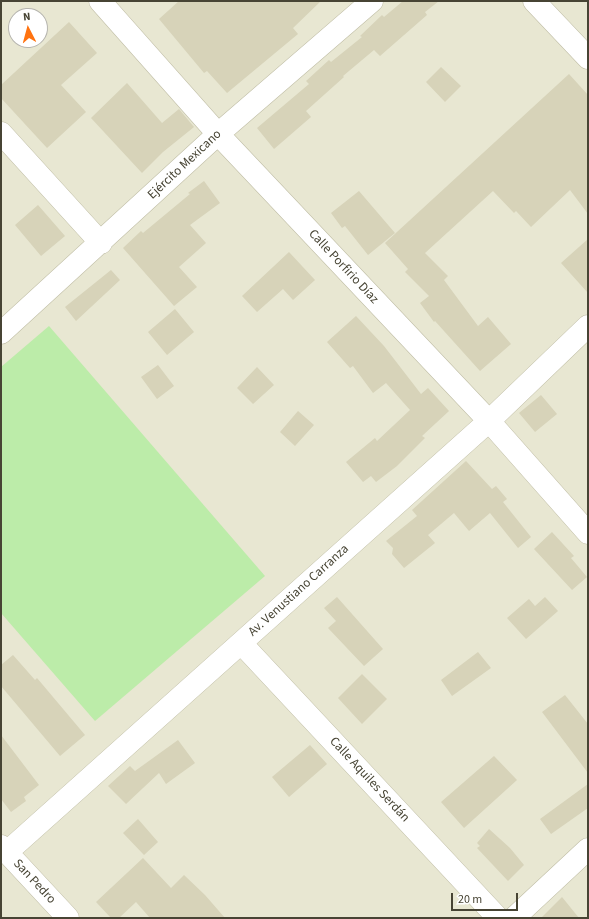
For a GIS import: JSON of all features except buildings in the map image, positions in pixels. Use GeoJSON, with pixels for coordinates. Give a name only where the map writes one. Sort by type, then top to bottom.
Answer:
{"type":"FeatureCollection","features":[{"type":"Feature","properties":{"kind":"street","name":"Calle Porfirio Díaz"},"geometry":{"type":"LineString","coordinates":[[100,1],[218,134],[489,421],[588,533]]}},
{"type":"Feature","properties":{"kind":"street","name":"Ejército Mexicano"},"geometry":{"type":"LineString","coordinates":[[1,333],[101,243],[218,134],[372,1]]}},
{"type":"Feature","properties":{"kind":"street"},"geometry":{"type":"LineString","coordinates":[[534,1],[588,58]]}},
{"type":"Feature","properties":{"kind":"street"},"geometry":{"type":"LineString","coordinates":[[1,133],[101,243]]}},
{"type":"Feature","properties":{"kind":"street","name":"Av. Venustiano Carranza"},"geometry":{"type":"LineString","coordinates":[[4,850],[240,643],[489,421],[588,326]]}},
{"type":"Feature","properties":{"kind":"street","name":"Calle Aquiles Serdán"},"geometry":{"type":"LineString","coordinates":[[240,643],[498,918]]}},
{"type":"Feature","properties":{"kind":"street"},"geometry":{"type":"LineString","coordinates":[[514,918],[588,849]]}},
{"type":"Feature","properties":{"kind":"street","name":"San Pedro"},"geometry":{"type":"LineString","coordinates":[[4,850],[68,918]]}},
{"type":"Feature","properties":{"kind":"shaded area"},"geometry":{"type":"Polygon","coordinates":[[[1,1],[588,1],[588,918],[1,918],[1,1]]]}},
{"type":"Feature","properties":{"kind":"green space"},"geometry":{"type":"Polygon","coordinates":[[[49,326],[265,576],[95,721],[1,613],[1,367],[49,326]]]}}]}
